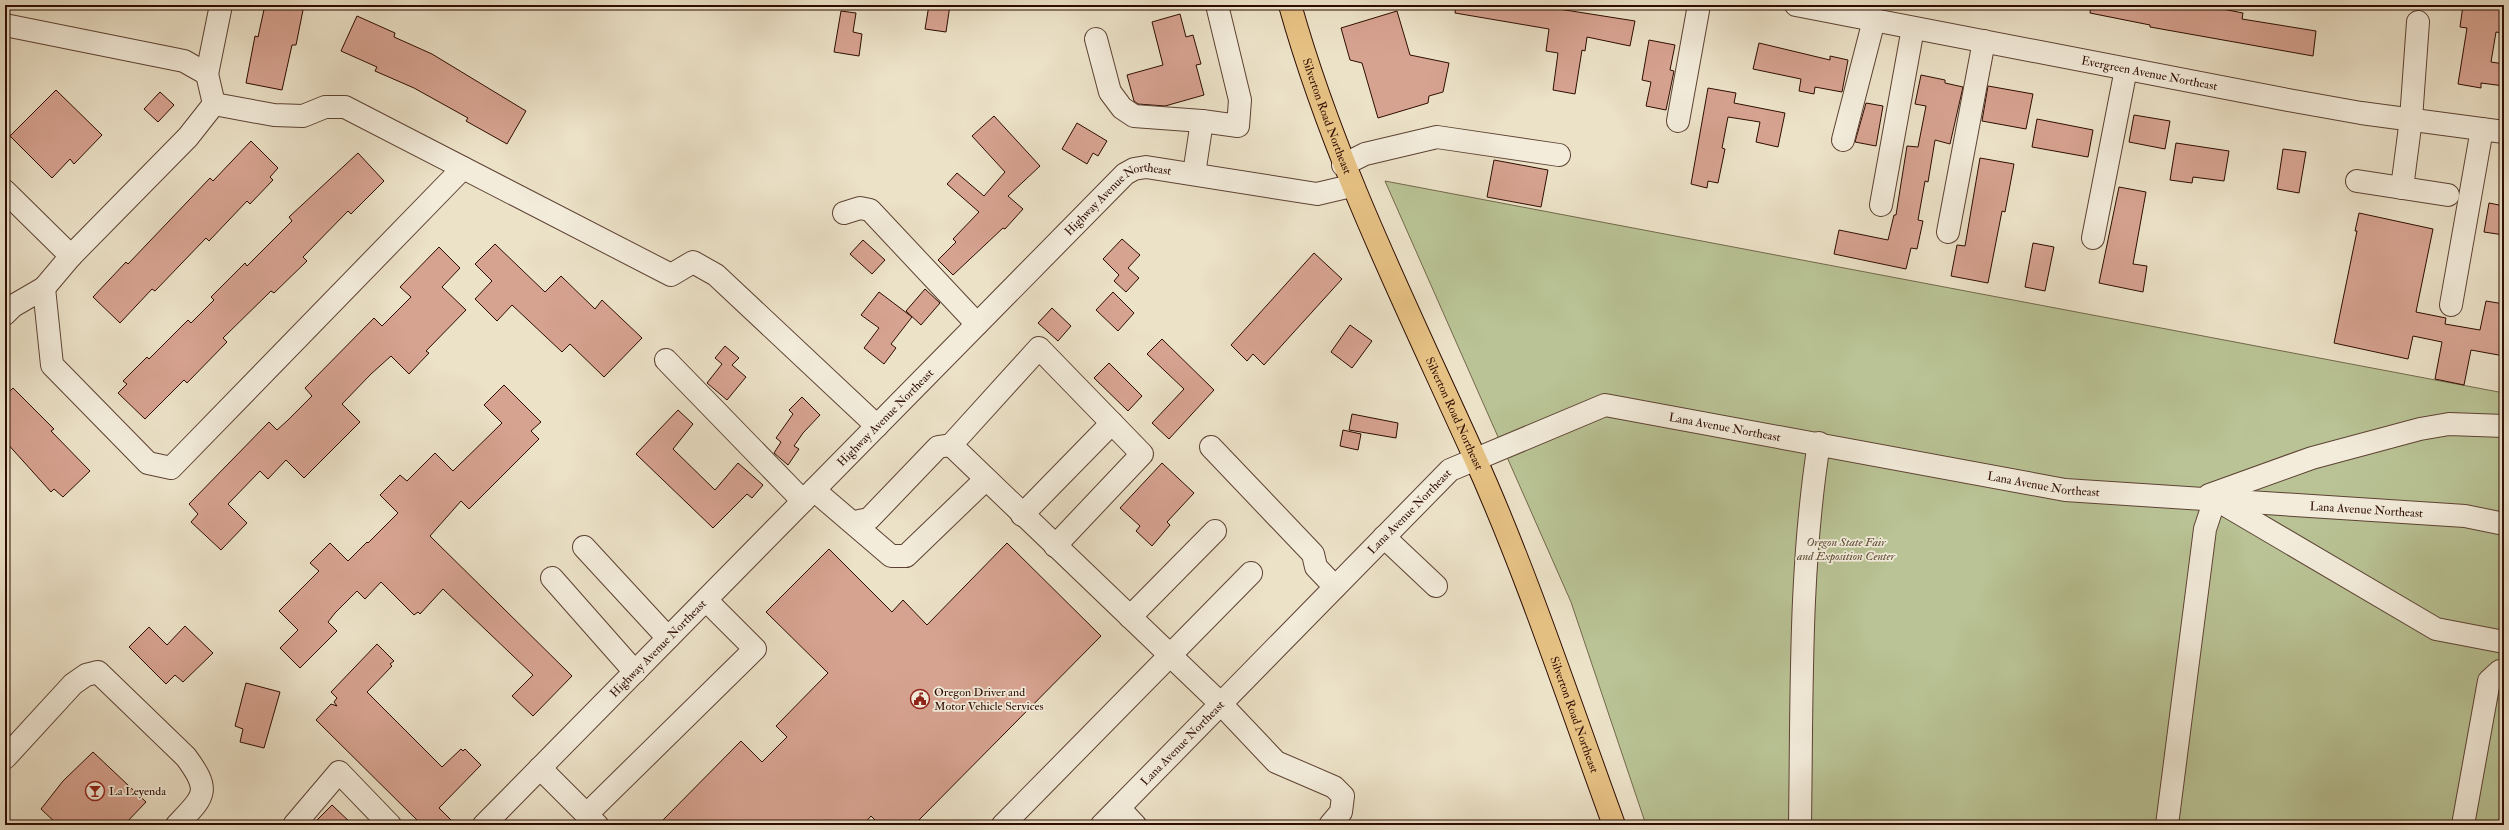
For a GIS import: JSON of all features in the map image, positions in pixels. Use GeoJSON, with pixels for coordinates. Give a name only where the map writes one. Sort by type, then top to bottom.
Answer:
{"type":"FeatureCollection","features":[{"type":"Feature","properties":{"kind":"main road","name":"Silverton Road Northeast"},"geometry":{"type":"LineString","coordinates":[[1290,5],[1351,186],[1475,458],[1524,577],[1614,825]]}},
{"type":"Feature","properties":{"kind":"street"},"geometry":{"type":"LineString","coordinates":[[214,104],[207,74],[221,5]]}},
{"type":"Feature","properties":{"kind":"street"},"geometry":{"type":"LineString","coordinates":[[1096,39],[1110,92],[1122,108],[1134,116],[1202,120],[1238,126],[1240,100],[1217,5]]}},
{"type":"Feature","properties":{"kind":"street"},"geometry":{"type":"LineString","coordinates":[[1678,121],[1699,5]]}},
{"type":"Feature","properties":{"kind":"street","name":"Evergreen Avenue Northeast"},"geometry":{"type":"LineString","coordinates":[[1796,5],[2288,100],[2411,120],[2504,132]]}},
{"type":"Feature","properties":{"kind":"street"},"geometry":{"type":"LineString","coordinates":[[1843,140],[1874,20]]}},
{"type":"Feature","properties":{"kind":"street"},"geometry":{"type":"LineString","coordinates":[[2402,188],[2411,120],[2418,22]]}},
{"type":"Feature","properties":{"kind":"street"},"geometry":{"type":"LineString","coordinates":[[5,25],[184,61],[207,74]]}},
{"type":"Feature","properties":{"kind":"street"},"geometry":{"type":"LineString","coordinates":[[1881,205],[1913,28]]}},
{"type":"Feature","properties":{"kind":"street"},"geometry":{"type":"LineString","coordinates":[[1948,232],[1984,41]]}},
{"type":"Feature","properties":{"kind":"street"},"geometry":{"type":"LineString","coordinates":[[2093,238],[2126,69]]}},
{"type":"Feature","properties":{"kind":"street"},"geometry":{"type":"LineString","coordinates":[[214,104],[274,115],[303,116],[326,107],[345,107],[671,275],[693,262],[716,275],[877,426]]}},
{"type":"Feature","properties":{"kind":"street"},"geometry":{"type":"LineString","coordinates":[[5,314],[13,306],[44,288],[71,256],[188,137],[214,104]]}},
{"type":"Feature","properties":{"kind":"street"},"geometry":{"type":"LineString","coordinates":[[1194,174],[1202,120]]}},
{"type":"Feature","properties":{"kind":"street"},"geometry":{"type":"LineString","coordinates":[[2451,304],[2482,129]]}},
{"type":"Feature","properties":{"kind":"street"},"geometry":{"type":"LineString","coordinates":[[1343,165],[1365,154],[1437,138],[1559,154]]}},
{"type":"Feature","properties":{"kind":"street","name":"Highway Avenue Northeast"},"geometry":{"type":"LineString","coordinates":[[484,825],[1125,174],[1134,169],[1146,167],[1317,194],[1351,186]]}},
{"type":"Feature","properties":{"kind":"street"},"geometry":{"type":"LineString","coordinates":[[44,288],[52,365],[148,462],[171,468],[463,168]]}},
{"type":"Feature","properties":{"kind":"street"},"geometry":{"type":"LineString","coordinates":[[2356,181],[2448,195]]}},
{"type":"Feature","properties":{"kind":"street"},"geometry":{"type":"LineString","coordinates":[[5,191],[71,256]]}},
{"type":"Feature","properties":{"kind":"street"},"geometry":{"type":"LineString","coordinates":[[844,213],[860,208],[866,208],[877,216],[977,324]]}},
{"type":"Feature","properties":{"kind":"street"},"geometry":{"type":"LineString","coordinates":[[854,522],[869,519],[938,447],[951,445],[1039,348],[1142,454],[1055,546]]}},
{"type":"Feature","properties":{"kind":"street"},"geometry":{"type":"LineString","coordinates":[[666,360],[808,496],[854,522],[891,556],[906,556],[985,480]]}},
{"type":"Feature","properties":{"kind":"street","name":"Lana Avenue Northeast"},"geometry":{"type":"LineString","coordinates":[[1102,825],[1450,470],[1475,458],[1605,404],[2064,490],[2465,516],[2504,524]]}},
{"type":"Feature","properties":{"kind":"street"},"geometry":{"type":"LineString","coordinates":[[1022,515],[1112,423]]}},
{"type":"Feature","properties":{"kind":"street"},"geometry":{"type":"LineString","coordinates":[[2207,499],[2312,458],[2420,429],[2448,424],[2504,426]]}},
{"type":"Feature","properties":{"kind":"street"},"geometry":{"type":"LineString","coordinates":[[1800,825],[1804,582],[1809,505],[1819,443]]}},
{"type":"Feature","properties":{"kind":"street"},"geometry":{"type":"LineString","coordinates":[[951,445],[985,480],[1220,704],[1276,762],[1334,787],[1343,796],[1341,812],[1330,825]]}},
{"type":"Feature","properties":{"kind":"street"},"geometry":{"type":"LineString","coordinates":[[1211,447],[1313,554],[1316,568],[1335,587]]}},
{"type":"Feature","properties":{"kind":"street"},"geometry":{"type":"LineString","coordinates":[[2207,499],[2436,629],[2504,642]]}},
{"type":"Feature","properties":{"kind":"street"},"geometry":{"type":"LineString","coordinates":[[2167,825],[2205,529],[2207,499]]}},
{"type":"Feature","properties":{"kind":"street"},"geometry":{"type":"LineString","coordinates":[[1130,618],[1215,531]]}},
{"type":"Feature","properties":{"kind":"street"},"geometry":{"type":"LineString","coordinates":[[1384,537],[1436,586]]}},
{"type":"Feature","properties":{"kind":"street"},"geometry":{"type":"LineString","coordinates":[[584,547],[668,638]]}},
{"type":"Feature","properties":{"kind":"street"},"geometry":{"type":"LineString","coordinates":[[1003,825],[1251,573]]}},
{"type":"Feature","properties":{"kind":"street"},"geometry":{"type":"LineString","coordinates":[[552,578],[635,672]]}},
{"type":"Feature","properties":{"kind":"street"},"geometry":{"type":"LineString","coordinates":[[540,768],[592,820],[755,649],[706,600]]}},
{"type":"Feature","properties":{"kind":"street"},"geometry":{"type":"LineString","coordinates":[[2463,825],[2489,681],[2500,671],[2504,672]]}},
{"type":"Feature","properties":{"kind":"street"},"geometry":{"type":"LineString","coordinates":[[5,758],[73,684],[86,675],[98,672],[181,752],[196,771],[202,789],[201,799],[178,825]]}},
{"type":"Feature","properties":{"kind":"street"},"geometry":{"type":"LineString","coordinates":[[294,825],[339,772],[390,825]]}},
{"type":"Feature","properties":{"kind":"street"},"geometry":{"type":"LineString","coordinates":[[1119,808],[1135,825]]}},
{"type":"Feature","properties":{"kind":"green space","name":"Oregon State Fair and Exposition Center"},"geometry":{"type":"Polygon","coordinates":[[[1385,181],[2504,393],[2504,825],[1646,825],[1571,602],[1385,181]]]}},
{"type":"Feature","properties":{"kind":"building"},"geometry":{"type":"Polygon","coordinates":[[[265,5],[304,5],[296,45],[292,45],[282,90],[246,83],[255,36],[258,37],[265,5]]]}},
{"type":"Feature","properties":{"kind":"building"},"geometry":{"type":"Polygon","coordinates":[[[929,5],[950,5],[946,32],[925,29],[929,5]]]}},
{"type":"Feature","properties":{"kind":"building"},"geometry":{"type":"Polygon","coordinates":[[[1456,5],[1546,5],[1546,7],[1635,21],[1630,46],[1587,37],[1585,51],[1582,50],[1575,94],[1553,90],[1558,53],[1546,51],[1549,29],[1455,13],[1456,5]]]}},
{"type":"Feature","properties":{"kind":"building"},"geometry":{"type":"Polygon","coordinates":[[[2091,5],[2202,5],[2243,13],[2242,19],[2316,31],[2313,56],[2150,27],[2150,25],[2090,13],[2091,5]]]}},
{"type":"Feature","properties":{"kind":"building"},"geometry":{"type":"Polygon","coordinates":[[[2463,5],[2504,5],[2502,33],[2496,32],[2491,62],[2504,64],[2504,86],[2481,83],[2481,88],[2458,84],[2467,28],[2460,27],[2463,5]]]}},
{"type":"Feature","properties":{"kind":"building"},"geometry":{"type":"Polygon","coordinates":[[[841,11],[856,13],[853,32],[862,34],[859,56],[834,52],[841,11]]]}},
{"type":"Feature","properties":{"kind":"building"},"geometry":{"type":"Polygon","coordinates":[[[1397,11],[1410,55],[1449,63],[1443,92],[1429,96],[1428,103],[1378,118],[1362,63],[1350,60],[1341,28],[1397,11]]]}},
{"type":"Feature","properties":{"kind":"building"},"geometry":{"type":"Polygon","coordinates":[[[1180,14],[1186,37],[1193,35],[1201,64],[1196,65],[1204,95],[1165,106],[1138,104],[1134,101],[1127,75],[1163,65],[1152,22],[1180,14]]]}},
{"type":"Feature","properties":{"kind":"building"},"geometry":{"type":"Polygon","coordinates":[[[357,16],[395,33],[394,37],[432,54],[526,111],[507,144],[466,121],[468,118],[414,88],[375,71],[377,67],[341,51],[357,16]]]}},
{"type":"Feature","properties":{"kind":"building"},"geometry":{"type":"Polygon","coordinates":[[[1649,40],[1675,45],[1670,70],[1674,71],[1666,110],[1646,106],[1651,82],[1642,80],[1649,40]]]}},
{"type":"Feature","properties":{"kind":"building"},"geometry":{"type":"Polygon","coordinates":[[[1759,43],[1830,60],[1830,56],[1848,60],[1842,92],[1815,87],[1814,94],[1799,91],[1801,79],[1753,69],[1759,43]]]}},
{"type":"Feature","properties":{"kind":"building"},"geometry":{"type":"Polygon","coordinates":[[[1921,75],[1945,80],[1945,83],[1963,87],[1950,144],[1935,140],[1928,182],[1925,181],[1918,220],[1923,221],[1917,249],[1911,248],[1906,269],[1834,254],[1839,230],[1888,240],[1894,215],[1896,215],[1907,146],[1918,147],[1926,106],[1915,104],[1921,75]]]}},
{"type":"Feature","properties":{"kind":"building"},"geometry":{"type":"Polygon","coordinates":[[[1988,86],[2033,94],[2026,129],[1982,121],[1988,86]]]}},
{"type":"Feature","properties":{"kind":"building"},"geometry":{"type":"Polygon","coordinates":[[[1708,88],[1736,93],[1734,103],[1785,113],[1778,147],[1756,142],[1760,122],[1728,117],[1722,148],[1725,149],[1718,183],[1708,181],[1707,188],[1691,184],[1708,88]]]}},
{"type":"Feature","properties":{"kind":"building"},"geometry":{"type":"Polygon","coordinates":[[[56,90],[102,135],[74,164],[70,159],[52,178],[10,136],[56,90]]]}},
{"type":"Feature","properties":{"kind":"building"},"geometry":{"type":"Polygon","coordinates":[[[160,92],[174,105],[158,122],[144,109],[160,92]]]}},
{"type":"Feature","properties":{"kind":"building"},"geometry":{"type":"Polygon","coordinates":[[[1866,103],[1883,106],[1876,146],[1855,142],[1866,103]]]}},
{"type":"Feature","properties":{"kind":"building"},"geometry":{"type":"Polygon","coordinates":[[[2134,115],[2170,121],[2165,149],[2129,142],[2134,115]]]}},
{"type":"Feature","properties":{"kind":"building"},"geometry":{"type":"Polygon","coordinates":[[[994,116],[1040,166],[1008,196],[1023,209],[1005,229],[1003,228],[953,275],[938,260],[956,242],[953,239],[979,212],[947,184],[957,173],[984,196],[1005,172],[972,136],[994,116]]]}},
{"type":"Feature","properties":{"kind":"building"},"geometry":{"type":"Polygon","coordinates":[[[2037,119],[2093,130],[2088,157],[2032,147],[2037,119]]]}},
{"type":"Feature","properties":{"kind":"building"},"geometry":{"type":"Polygon","coordinates":[[[1077,123],[1107,141],[1098,156],[1093,153],[1087,164],[1062,149],[1077,123]]]}},
{"type":"Feature","properties":{"kind":"building"},"geometry":{"type":"Polygon","coordinates":[[[251,141],[278,168],[270,177],[273,180],[250,204],[247,201],[209,241],[206,238],[155,291],[152,289],[120,323],[93,297],[126,262],[128,264],[210,178],[213,181],[251,141]]]}},
{"type":"Feature","properties":{"kind":"building"},"geometry":{"type":"Polygon","coordinates":[[[2176,143],[2229,151],[2224,181],[2193,177],[2192,183],[2170,180],[2176,143]]]}},
{"type":"Feature","properties":{"kind":"building"},"geometry":{"type":"Polygon","coordinates":[[[2283,149],[2306,152],[2299,193],[2277,189],[2283,149]]]}},
{"type":"Feature","properties":{"kind":"building"},"geometry":{"type":"Polygon","coordinates":[[[358,153],[384,181],[351,214],[348,211],[303,257],[307,261],[274,293],[271,291],[223,338],[227,342],[187,383],[184,380],[145,419],[118,393],[127,384],[123,381],[147,357],[149,359],[188,320],[191,323],[214,300],[211,297],[245,263],[247,266],[292,221],[289,217],[358,153]]]}},
{"type":"Feature","properties":{"kind":"building"},"geometry":{"type":"Polygon","coordinates":[[[1980,158],[2014,164],[2005,212],[2002,211],[1988,283],[1951,276],[1957,245],[1965,246],[1980,158]]]}},
{"type":"Feature","properties":{"kind":"building"},"geometry":{"type":"Polygon","coordinates":[[[1494,160],[1548,170],[1541,207],[1487,197],[1494,160]]]}},
{"type":"Feature","properties":{"kind":"building"},"geometry":{"type":"Polygon","coordinates":[[[2119,187],[2146,192],[2133,264],[2147,266],[2143,292],[2099,283],[2119,187]]]}},
{"type":"Feature","properties":{"kind":"building"},"geometry":{"type":"Polygon","coordinates":[[[2489,203],[2504,206],[2504,235],[2484,232],[2489,203]]]}},
{"type":"Feature","properties":{"kind":"building"},"geometry":{"type":"Polygon","coordinates":[[[2359,213],[2433,229],[2416,312],[2446,318],[2445,324],[2480,330],[2486,301],[2504,304],[2504,356],[2471,350],[2464,385],[2435,379],[2442,342],[2413,336],[2408,359],[2334,343],[2357,231],[2355,231],[2359,213]]]}},
{"type":"Feature","properties":{"kind":"building"},"geometry":{"type":"Polygon","coordinates":[[[1122,239],[1140,255],[1128,268],[1139,278],[1126,292],[1114,281],[1119,275],[1103,259],[1122,239]]]}},
{"type":"Feature","properties":{"kind":"building"},"geometry":{"type":"Polygon","coordinates":[[[863,240],[885,260],[872,274],[850,254],[863,240]]]}},
{"type":"Feature","properties":{"kind":"building"},"geometry":{"type":"Polygon","coordinates":[[[2033,243],[2054,247],[2045,291],[2025,287],[2033,243]]]}},
{"type":"Feature","properties":{"kind":"building"},"geometry":{"type":"Polygon","coordinates":[[[495,244],[545,292],[561,276],[595,309],[602,300],[642,338],[604,377],[570,344],[562,352],[512,305],[497,321],[475,299],[492,281],[475,264],[495,244]]]}},
{"type":"Feature","properties":{"kind":"building"},"geometry":{"type":"Polygon","coordinates":[[[439,247],[460,268],[442,287],[466,310],[426,351],[429,353],[409,374],[391,356],[342,404],[360,422],[304,478],[286,460],[268,479],[260,471],[228,504],[247,523],[221,550],[191,522],[198,514],[189,504],[269,422],[277,430],[312,396],[305,388],[374,318],[382,326],[411,297],[400,287],[439,247]]]}},
{"type":"Feature","properties":{"kind":"building"},"geometry":{"type":"Polygon","coordinates":[[[1314,253],[1342,279],[1264,365],[1253,354],[1247,361],[1231,345],[1314,253]]]}},
{"type":"Feature","properties":{"kind":"building"},"geometry":{"type":"Polygon","coordinates":[[[925,289],[940,303],[921,325],[906,311],[925,289]]]}},
{"type":"Feature","properties":{"kind":"building"},"geometry":{"type":"Polygon","coordinates":[[[879,292],[912,317],[891,344],[896,348],[884,364],[864,348],[879,328],[861,315],[879,292]]]}},
{"type":"Feature","properties":{"kind":"building"},"geometry":{"type":"Polygon","coordinates":[[[1113,292],[1134,313],[1118,331],[1096,310],[1113,292]]]}},
{"type":"Feature","properties":{"kind":"building"},"geometry":{"type":"Polygon","coordinates":[[[1052,308],[1071,326],[1058,341],[1038,323],[1052,308]]]}},
{"type":"Feature","properties":{"kind":"building"},"geometry":{"type":"Polygon","coordinates":[[[1350,325],[1372,341],[1352,368],[1331,352],[1350,325]]]}},
{"type":"Feature","properties":{"kind":"building"},"geometry":{"type":"Polygon","coordinates":[[[1162,339],[1214,390],[1169,439],[1152,423],[1184,389],[1147,354],[1162,339]]]}},
{"type":"Feature","properties":{"kind":"building"},"geometry":{"type":"Polygon","coordinates":[[[725,346],[739,358],[732,365],[746,377],[727,400],[707,383],[722,364],[715,358],[725,346]]]}},
{"type":"Feature","properties":{"kind":"building"},"geometry":{"type":"Polygon","coordinates":[[[1109,363],[1142,396],[1128,411],[1094,378],[1109,363]]]}},
{"type":"Feature","properties":{"kind":"building"},"geometry":{"type":"Polygon","coordinates":[[[504,385],[541,422],[531,431],[539,439],[469,509],[461,501],[430,536],[572,676],[533,716],[512,696],[533,675],[443,589],[420,614],[418,612],[414,615],[381,582],[365,599],[357,591],[335,613],[328,622],[337,631],[300,668],[280,648],[298,630],[279,611],[319,571],[310,563],[330,543],[348,561],[367,542],[368,543],[398,513],[380,495],[400,475],[407,481],[435,453],[453,471],[502,423],[484,405],[504,385]]]}},
{"type":"Feature","properties":{"kind":"building"},"geometry":{"type":"Polygon","coordinates":[[[13,388],[54,429],[51,431],[90,471],[63,497],[54,489],[51,492],[5,441],[5,396],[13,388]]]}},
{"type":"Feature","properties":{"kind":"building"},"geometry":{"type":"Polygon","coordinates":[[[802,397],[820,415],[803,433],[794,446],[799,449],[788,465],[774,453],[781,442],[776,438],[793,414],[789,410],[802,397]]]}},
{"type":"Feature","properties":{"kind":"building"},"geometry":{"type":"Polygon","coordinates":[[[678,410],[693,424],[673,449],[715,490],[738,463],[763,485],[752,498],[747,494],[713,528],[636,454],[678,410]]]}},
{"type":"Feature","properties":{"kind":"building"},"geometry":{"type":"Polygon","coordinates":[[[1352,414],[1398,423],[1396,438],[1349,430],[1352,414]]]}},
{"type":"Feature","properties":{"kind":"building"},"geometry":{"type":"Polygon","coordinates":[[[1343,430],[1361,434],[1358,450],[1340,446],[1343,430]]]}},
{"type":"Feature","properties":{"kind":"building"},"geometry":{"type":"Polygon","coordinates":[[[1162,463],[1194,493],[1167,522],[1170,525],[1152,546],[1136,531],[1140,526],[1120,508],[1162,463]]]}},
{"type":"Feature","properties":{"kind":"building","name":"Oregon Driver and Motor Vehicle Services"},"geometry":{"type":"Polygon","coordinates":[[[1007,543],[1101,636],[914,825],[880,825],[871,816],[863,825],[658,825],[741,741],[762,762],[787,737],[776,726],[828,673],[766,612],[829,549],[892,612],[903,600],[927,625],[1007,543]]]}},
{"type":"Feature","properties":{"kind":"building"},"geometry":{"type":"Polygon","coordinates":[[[185,626],[213,653],[183,682],[175,675],[166,684],[129,647],[149,627],[167,645],[185,626]]]}},
{"type":"Feature","properties":{"kind":"building"},"geometry":{"type":"Polygon","coordinates":[[[377,644],[394,661],[390,664],[392,666],[367,692],[442,767],[461,749],[463,751],[465,749],[481,765],[439,808],[456,825],[422,825],[316,720],[331,704],[337,706],[334,702],[337,698],[331,692],[377,644]]]}},
{"type":"Feature","properties":{"kind":"building"},"geometry":{"type":"Polygon","coordinates":[[[246,683],[280,692],[264,748],[240,742],[243,729],[235,726],[246,683]]]}},
{"type":"Feature","properties":{"kind":"building","name":"La Leyenda"},"geometry":{"type":"Polygon","coordinates":[[[93,752],[146,802],[124,825],[58,825],[41,809],[63,781],[93,752]]]}},
{"type":"Feature","properties":{"kind":"building"},"geometry":{"type":"Polygon","coordinates":[[[332,805],[353,825],[312,825],[332,805]]]}},
{"type":"Feature","properties":{"kind":"place","name":"Oregon Driver and Motor Vehicle Services"},"geometry":{"type":"Point","coordinates":[920,699]}},
{"type":"Feature","properties":{"kind":"place","name":"La Leyenda"},"geometry":{"type":"Point","coordinates":[95,791]}}]}
